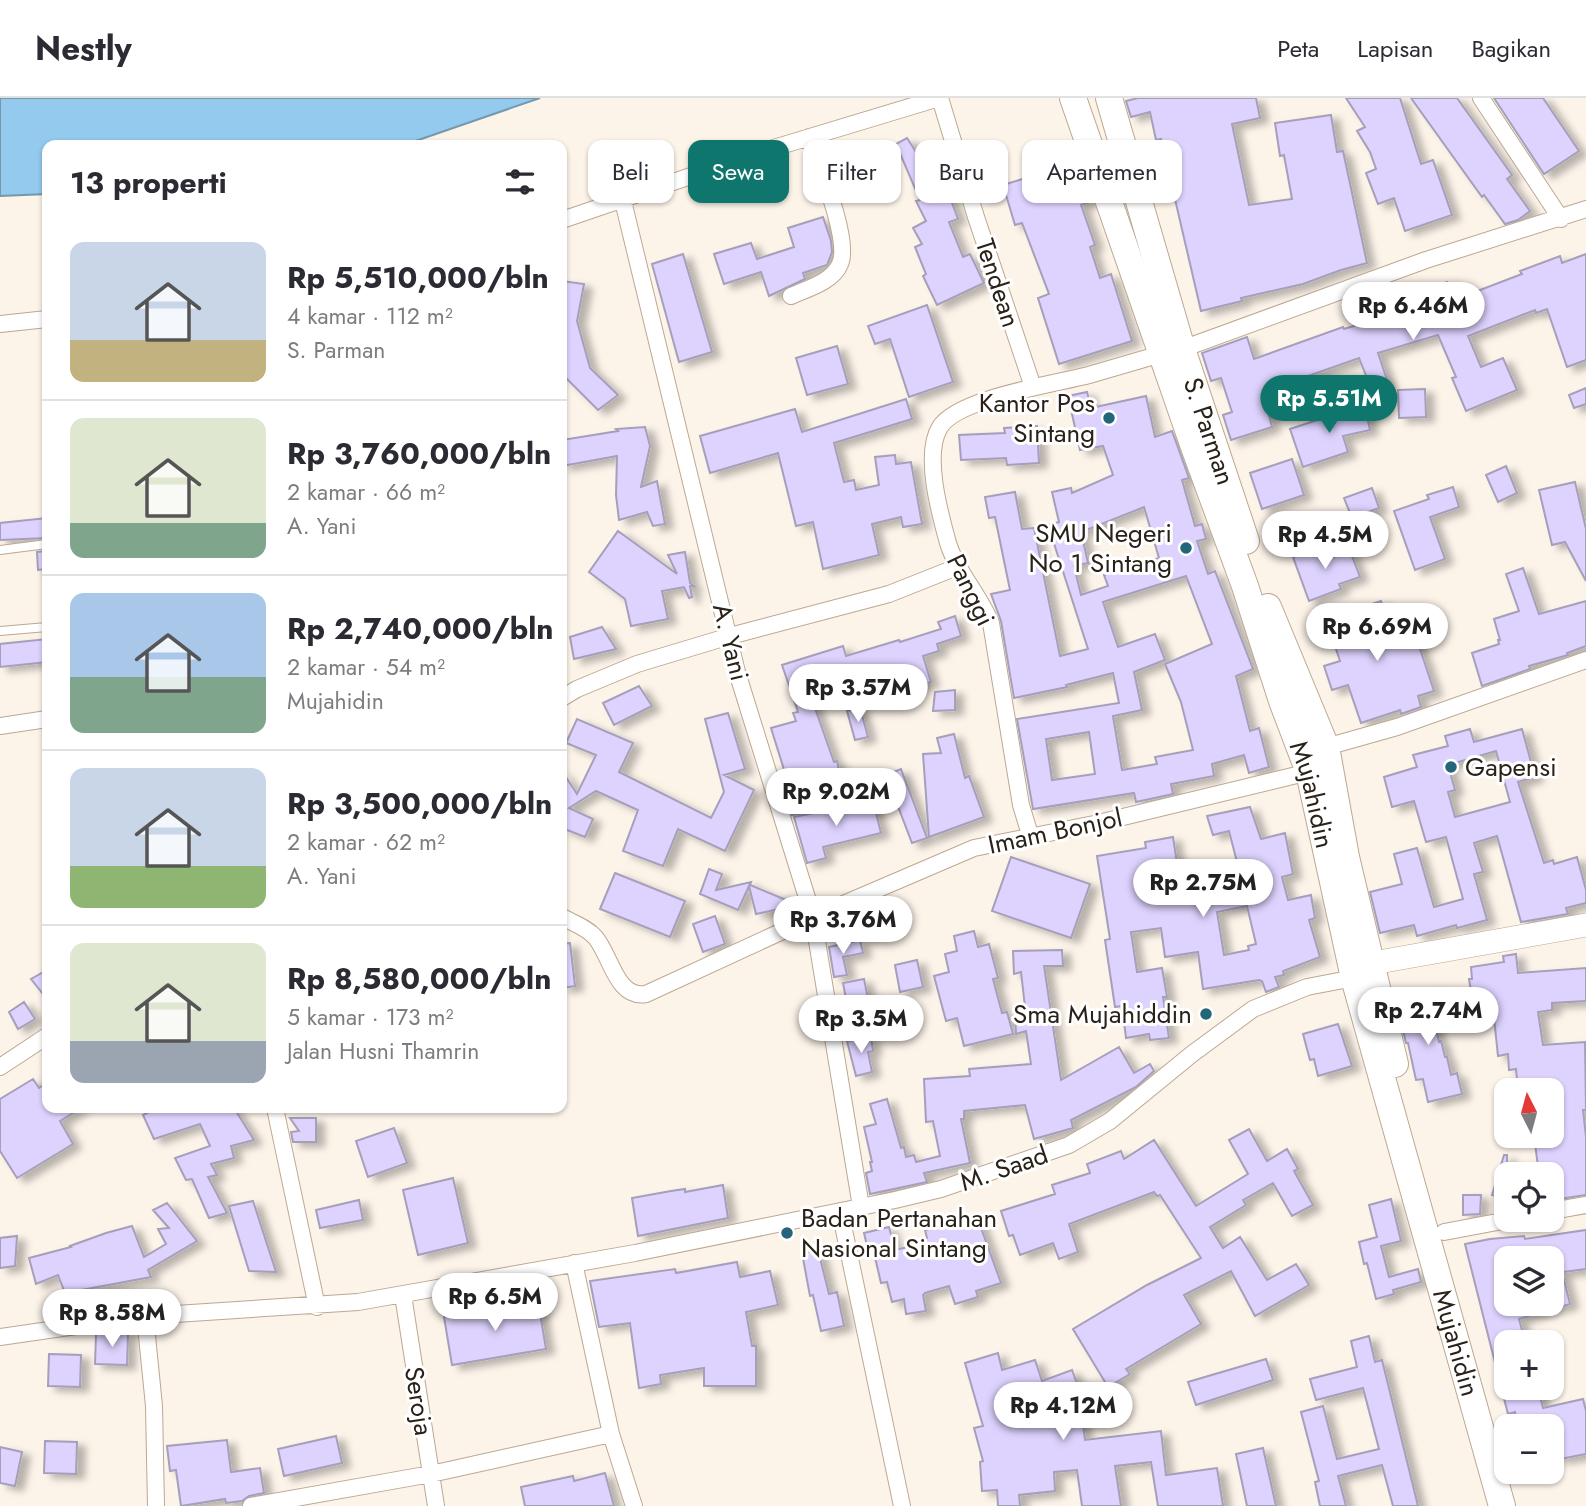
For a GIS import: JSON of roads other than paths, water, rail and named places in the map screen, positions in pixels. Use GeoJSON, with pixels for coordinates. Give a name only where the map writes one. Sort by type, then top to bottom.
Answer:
{"type":"FeatureCollection","features":[{"type":"Feature","properties":{"kind":"main road","name":"Mujahidin"},"geometry":{"type":"LineString","coordinates":[[1073,98],[1172,351],[1309,772],[1364,971],[1453,1338],[1502,1506]]}},
{"type":"Feature","properties":{"kind":"main road","name":"S. Parman"},"geometry":{"type":"LineString","coordinates":[[1109,98],[1172,351],[1266,602],[1326,747],[1364,971]]}},
{"type":"Feature","properties":{"kind":"main road","name":"Mujahidin"},"geometry":{"type":"LineString","coordinates":[[1364,971],[1394,1059],[1494,1418]]}},
{"type":"Feature","properties":{"kind":"main road"},"geometry":{"type":"LineString","coordinates":[[1512,1484],[1518,1506]]}},
{"type":"Feature","properties":{"kind":"street"},"geometry":{"type":"LineString","coordinates":[[674,183],[809,137],[939,98]]}},
{"type":"Feature","properties":{"kind":"street","name":"Tendean"},"geometry":{"type":"LineString","coordinates":[[939,98],[1033,387]]}},
{"type":"Feature","properties":{"kind":"street"},"geometry":{"type":"LineString","coordinates":[[1481,98],[1561,219]]}},
{"type":"Feature","properties":{"kind":"street"},"geometry":{"type":"LineString","coordinates":[[791,296],[829,278],[840,264],[841,256],[840,230],[809,137]]}},
{"type":"Feature","properties":{"kind":"street"},"geometry":{"type":"LineString","coordinates":[[567,218],[617,203]]}},
{"type":"Feature","properties":{"kind":"street","name":"A. Yani"},"geometry":{"type":"LineString","coordinates":[[623,203],[737,672],[813,917],[861,1207]]}},
{"type":"Feature","properties":{"kind":"street","name":"Panggi"},"geometry":{"type":"LineString","coordinates":[[1031,838],[1021,805],[990,623],[984,607],[957,567],[948,543],[936,486],[932,455],[934,440],[948,417],[975,405],[1033,387],[1172,351],[1426,260],[1586,209]]}},
{"type":"Feature","properties":{"kind":"street"},"geometry":{"type":"LineString","coordinates":[[0,324],[42,320]]}},
{"type":"Feature","properties":{"kind":"street"},"geometry":{"type":"LineString","coordinates":[[567,695],[636,664],[889,594],[957,567]]}},
{"type":"Feature","properties":{"kind":"street"},"geometry":{"type":"LineString","coordinates":[[1309,772],[1326,747],[1397,727],[1586,660]]}},
{"type":"Feature","properties":{"kind":"street"},"geometry":{"type":"LineString","coordinates":[[0,726],[42,720]]}},
{"type":"Feature","properties":{"kind":"street","name":"Imam Bonjol"},"geometry":{"type":"LineString","coordinates":[[567,920],[593,935],[624,988],[636,995],[659,989],[813,917],[974,848],[993,842],[1031,838],[1309,772]]}},
{"type":"Feature","properties":{"kind":"street","name":"M. Saad"},"geometry":{"type":"LineString","coordinates":[[0,1337],[145,1316],[317,1307],[403,1295],[861,1207],[941,1189],[1069,1145],[1110,1121],[1192,1054],[1253,1009],[1307,988],[1364,971],[1586,925]]}},
{"type":"Feature","properties":{"kind":"street"},"geometry":{"type":"LineString","coordinates":[[0,1067],[42,1039]]}},
{"type":"Feature","properties":{"kind":"street"},"geometry":{"type":"LineString","coordinates":[[276,1113],[317,1307]]}},
{"type":"Feature","properties":{"kind":"street"},"geometry":{"type":"LineString","coordinates":[[1564,1210],[1586,1205]]}},
{"type":"Feature","properties":{"kind":"street"},"geometry":{"type":"LineString","coordinates":[[840,1211],[902,1506]]}},
{"type":"Feature","properties":{"kind":"street"},"geometry":{"type":"LineString","coordinates":[[1444,1232],[1494,1223]]}},
{"type":"Feature","properties":{"kind":"street"},"geometry":{"type":"LineString","coordinates":[[574,1263],[611,1434],[634,1506]]}},
{"type":"Feature","properties":{"kind":"street","name":"Seroja"},"geometry":{"type":"LineString","coordinates":[[403,1295],[436,1506]]}},
{"type":"Feature","properties":{"kind":"street"},"geometry":{"type":"LineString","coordinates":[[145,1316],[154,1406],[156,1506]]}},
{"type":"Feature","properties":{"kind":"street"},"geometry":{"type":"LineString","coordinates":[[251,1506],[431,1474],[611,1434]]}},
{"type":"Feature","properties":{"kind":"lane"},"geometry":{"type":"LineString","coordinates":[[0,550],[42,545]]}},
{"type":"Feature","properties":{"kind":"lane"},"geometry":{"type":"LineString","coordinates":[[0,631],[42,627]]}},
{"type":"Feature","properties":{"kind":"water"},"geometry":{"type":"Polygon","coordinates":[[[0,98],[540,98],[418,140],[42,140],[42,194],[0,196],[0,98]]]}},
{"type":"Feature","properties":{"kind":"place","name":"Kantor Pos Sintang"},"geometry":{"type":"Point","coordinates":[1109,418]}},
{"type":"Feature","properties":{"kind":"place","name":"SMU Negeri No 1 Sintang"},"geometry":{"type":"Point","coordinates":[1186,548]}},
{"type":"Feature","properties":{"kind":"place","name":"Gapensi"},"geometry":{"type":"Point","coordinates":[1451,767]}},
{"type":"Feature","properties":{"kind":"place","name":"Sma Mujahiddin"},"geometry":{"type":"Point","coordinates":[1206,1014]}},
{"type":"Feature","properties":{"kind":"place","name":"Badan Pertanahan Nasional Sintang"},"geometry":{"type":"Point","coordinates":[787,1233]}}]}
